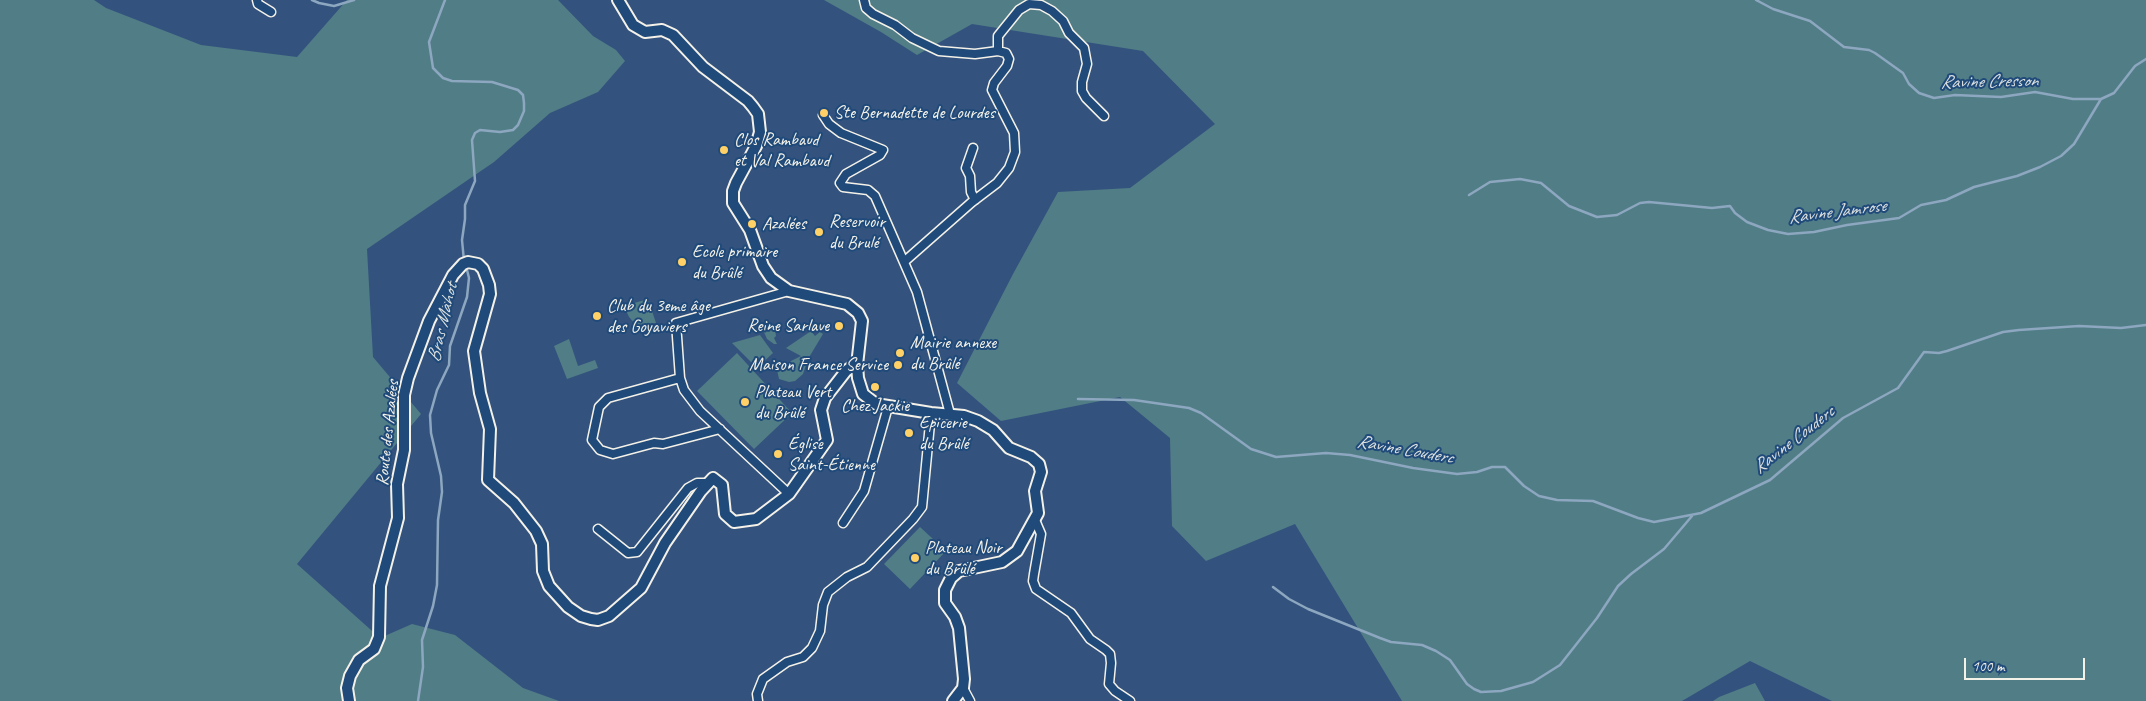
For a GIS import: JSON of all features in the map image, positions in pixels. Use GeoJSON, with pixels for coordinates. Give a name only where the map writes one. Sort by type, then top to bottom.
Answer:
{"type":"FeatureCollection","features":[{"type":"Feature","properties":{"kind":"main road"},"geometry":{"type":"LineString","coordinates":[[618,0],[633,26],[645,32],[662,30],[674,35],[693,58],[748,101],[758,114],[760,132],[756,146],[736,183],[732,197],[738,213],[750,230],[763,266],[770,278],[789,291],[840,302],[854,308],[862,321],[857,365],[858,378],[863,394],[876,404],[888,407],[964,416],[986,425],[1009,448],[1031,457],[1040,464],[1036,491],[1038,514],[1023,537],[1017,551],[1010,558],[987,566],[954,573],[948,583],[944,596],[945,603],[955,617],[958,628],[964,679],[963,688],[954,701]]}},
{"type":"Feature","properties":{"kind":"main road","name":"Route des Azalées"},"geometry":{"type":"LineString","coordinates":[[349,701],[347,688],[350,676],[359,660],[374,648],[379,637],[380,586],[398,518],[398,484],[404,450],[404,404],[408,378],[429,321],[453,275],[463,264],[468,262],[478,264],[483,269],[490,286],[490,294],[474,350],[480,393],[490,429],[488,480],[514,503],[536,531],[542,544],[545,579],[556,596],[568,607],[586,618],[598,620],[608,616],[641,588],[666,543],[707,483]]}},
{"type":"Feature","properties":{"kind":"main road"},"geometry":{"type":"LineString","coordinates":[[707,483],[712,478],[722,484],[724,514],[734,522],[756,519],[789,494],[826,440],[821,410],[825,398],[846,371],[854,364],[857,365]]}},
{"type":"Feature","properties":{"kind":"street"},"geometry":{"type":"LineString","coordinates":[[257,0],[258,4],[271,12]]}},
{"type":"Feature","properties":{"kind":"street"},"geometry":{"type":"LineString","coordinates":[[864,0],[866,8],[872,14],[895,25],[912,38],[939,51],[975,54],[998,51],[1006,53],[1009,62],[994,83],[993,93],[1014,133],[1015,152],[1009,168],[1002,178],[905,261]]}},
{"type":"Feature","properties":{"kind":"street"},"geometry":{"type":"LineString","coordinates":[[998,51],[998,36],[1019,10],[1029,4],[1041,5],[1052,11],[1063,20],[1069,33],[1084,48],[1087,64],[1082,82],[1082,91],[1086,98],[1104,116]]}},
{"type":"Feature","properties":{"kind":"street"},"geometry":{"type":"LineString","coordinates":[[823,115],[829,124],[841,133],[884,150],[880,155],[846,174],[840,183],[843,187],[868,190],[875,196],[905,261],[924,312],[950,414]]}},
{"type":"Feature","properties":{"kind":"street"},"geometry":{"type":"LineString","coordinates":[[973,148],[966,168],[970,176],[971,192],[976,200]]}},
{"type":"Feature","properties":{"kind":"street"},"geometry":{"type":"LineString","coordinates":[[789,291],[676,323],[680,378],[688,397],[789,494]]}},
{"type":"Feature","properties":{"kind":"street"},"geometry":{"type":"LineString","coordinates":[[680,378],[608,398],[599,407],[592,440],[600,450],[613,454],[654,442],[663,444],[720,429]]}},
{"type":"Feature","properties":{"kind":"street"},"geometry":{"type":"LineString","coordinates":[[843,523],[864,491],[888,407]]}},
{"type":"Feature","properties":{"kind":"street"},"geometry":{"type":"LineString","coordinates":[[758,701],[757,694],[763,679],[787,662],[803,657],[812,648],[820,631],[823,605],[828,592],[846,577],[867,567],[922,507],[931,413]]}},
{"type":"Feature","properties":{"kind":"street"},"geometry":{"type":"LineString","coordinates":[[598,529],[628,553],[637,552],[688,488],[697,483],[707,483]]}},
{"type":"Feature","properties":{"kind":"street"},"geometry":{"type":"LineString","coordinates":[[1035,520],[1041,534],[1033,581],[1036,589],[1070,612],[1090,639],[1110,654],[1109,684],[1115,691],[1130,701]]}},
{"type":"Feature","properties":{"kind":"street"},"geometry":{"type":"LineString","coordinates":[[963,688],[970,701]]}},
{"type":"Feature","properties":{"kind":"green space"},"geometry":{"type":"Polygon","coordinates":[[[0,0],[94,0],[106,8],[201,45],[297,57],[347,0],[558,0],[593,36],[616,50],[625,61],[598,92],[550,113],[494,162],[367,249],[373,357],[421,414],[297,564],[380,638],[412,624],[455,635],[523,688],[559,701],[0,701],[0,0]]]}},
{"type":"Feature","properties":{"kind":"green space"},"geometry":{"type":"Polygon","coordinates":[[[824,0],[2146,0],[2146,701],[1832,701],[1750,661],[1682,701],[1402,701],[1295,524],[1206,561],[1172,526],[1170,438],[1120,397],[1001,421],[957,383],[1058,192],[1130,188],[1215,124],[1143,51],[972,24],[917,55],[824,0]]]}},
{"type":"Feature","properties":{"kind":"green space"},"geometry":{"type":"Polygon","coordinates":[[[648,299],[656,323],[636,325],[629,317],[624,306],[648,299]]]}},
{"type":"Feature","properties":{"kind":"green space"},"geometry":{"type":"Polygon","coordinates":[[[775,329],[776,336],[774,338],[777,344],[767,339],[763,330],[775,329]]]}},
{"type":"Feature","properties":{"kind":"green space"},"geometry":{"type":"Polygon","coordinates":[[[811,331],[815,336],[820,332],[823,334],[808,359],[803,374],[795,381],[789,382],[779,379],[777,370],[779,367],[801,356],[786,348],[811,331]]]}},
{"type":"Feature","properties":{"kind":"green space"},"geometry":{"type":"Polygon","coordinates":[[[760,335],[773,353],[757,368],[732,343],[760,335]]]}},
{"type":"Feature","properties":{"kind":"green space"},"geometry":{"type":"Polygon","coordinates":[[[569,339],[578,366],[595,360],[598,368],[567,379],[554,346],[569,339]]]}},
{"type":"Feature","properties":{"kind":"green space","name":"Plateau Vert du Brûlé"},"geometry":{"type":"Polygon","coordinates":[[[737,353],[792,413],[754,449],[697,391],[737,353]]]}},
{"type":"Feature","properties":{"kind":"green space","name":"Plateau Noir du Brûlé"},"geometry":{"type":"Polygon","coordinates":[[[920,527],[946,551],[910,589],[884,564],[920,527]]]}},
{"type":"Feature","properties":{"kind":"green space"},"geometry":{"type":"Polygon","coordinates":[[[1755,683],[1765,701],[1713,701],[1719,697],[1755,683]]]}},
{"type":"Feature","properties":{"kind":"waterway","name":"Bras Mahot"},"geometry":{"type":"LineString","coordinates":[[312,0],[334,6],[354,0]]}},
{"type":"Feature","properties":{"kind":"waterway","name":"Bras Mahot"},"geometry":{"type":"LineString","coordinates":[[445,0],[429,42],[433,68],[443,78],[452,81],[492,82],[518,90],[523,95],[524,103],[524,111],[518,125],[513,130],[500,132],[480,130],[475,133],[472,140],[475,181],[465,205],[462,240],[464,261]]}},
{"type":"Feature","properties":{"kind":"waterway","name":"Ravine Cresson"},"geometry":{"type":"LineString","coordinates":[[1756,0],[1773,9],[1810,21],[1844,47],[1869,50],[1875,53],[1903,73],[1909,84],[1919,93],[1934,98],[1955,95],[2001,97],[2035,92],[2073,99],[2101,99],[2114,93],[2135,66],[2146,59]]}},
{"type":"Feature","properties":{"kind":"waterway","name":"Ravine Jamrose"},"geometry":{"type":"LineString","coordinates":[[1469,195],[1490,182],[1520,179],[1541,183],[1569,206],[1597,217],[1617,215],[1640,203],[1649,202],[1712,208],[1730,206],[1735,213],[1747,222],[1768,230],[1788,234],[1814,232],[1847,225],[1899,218],[1921,205],[1946,200],[1974,187],[2017,176],[2040,167],[2061,156],[2074,144],[2101,99]]}},
{"type":"Feature","properties":{"kind":"waterway","name":"Bras Mahot"},"geometry":{"type":"LineString","coordinates":[[418,701],[423,667],[422,640],[433,606],[437,585],[438,520],[442,492],[441,476],[431,433],[430,415],[437,390],[449,365],[450,346],[467,297],[469,278],[466,266]]}},
{"type":"Feature","properties":{"kind":"waterway","name":"Ravine Couderc"},"geometry":{"type":"LineString","coordinates":[[1078,399],[1134,400],[1189,408],[1201,413],[1251,449],[1276,457],[1326,453],[1350,455],[1413,468],[1457,474],[1477,472],[1492,467],[1505,467],[1524,486],[1539,496],[1557,500],[1593,501],[1654,522],[1701,513],[1770,480],[1843,418],[1898,388],[1924,352],[1939,353],[2003,332],[2019,330],[2079,326],[2121,328],[2146,325]]}},
{"type":"Feature","properties":{"kind":"waterway"},"geometry":{"type":"LineString","coordinates":[[1273,587],[1289,599],[1308,609],[1380,638],[1391,642],[1422,645],[1436,651],[1450,660],[1467,684],[1474,689],[1481,692],[1501,691],[1533,682],[1560,665],[1597,618],[1618,586],[1664,549],[1692,516]]}},
{"type":"Feature","properties":{"kind":"place","name":"Ste Bernadette de Lourdes"},"geometry":{"type":"Point","coordinates":[824,113]}},
{"type":"Feature","properties":{"kind":"place","name":"Clos Rambaud et Val Rambaud"},"geometry":{"type":"Point","coordinates":[724,150]}},
{"type":"Feature","properties":{"kind":"place","name":"Azalées"},"geometry":{"type":"Point","coordinates":[752,224]}},
{"type":"Feature","properties":{"kind":"place","name":"Reservoir du Brulé"},"geometry":{"type":"Point","coordinates":[819,232]}},
{"type":"Feature","properties":{"kind":"place","name":"Ecole primaire du Brûlé"},"geometry":{"type":"Point","coordinates":[682,262]}},
{"type":"Feature","properties":{"kind":"place","name":"Club du 3eme âge des Goyaviers"},"geometry":{"type":"Point","coordinates":[597,316]}},
{"type":"Feature","properties":{"kind":"place","name":"Reine Sarlave"},"geometry":{"type":"Point","coordinates":[839,326]}},
{"type":"Feature","properties":{"kind":"place","name":"Mairie annexe du Brûlé"},"geometry":{"type":"Point","coordinates":[900,353]}},
{"type":"Feature","properties":{"kind":"place","name":"Maison France Service"},"geometry":{"type":"Point","coordinates":[898,365]}},
{"type":"Feature","properties":{"kind":"place","name":"Chez Jackie"},"geometry":{"type":"Point","coordinates":[875,387]}},
{"type":"Feature","properties":{"kind":"place","name":"Plateau Vert du Brûlé"},"geometry":{"type":"Point","coordinates":[745,402]}},
{"type":"Feature","properties":{"kind":"place","name":"Epicerie du Brûlé"},"geometry":{"type":"Point","coordinates":[909,433]}},
{"type":"Feature","properties":{"kind":"place","name":"Église Saint-Étienne"},"geometry":{"type":"Point","coordinates":[778,454]}},
{"type":"Feature","properties":{"kind":"place","name":"Plateau Noir du Brûlé"},"geometry":{"type":"Point","coordinates":[915,558]}}]}
